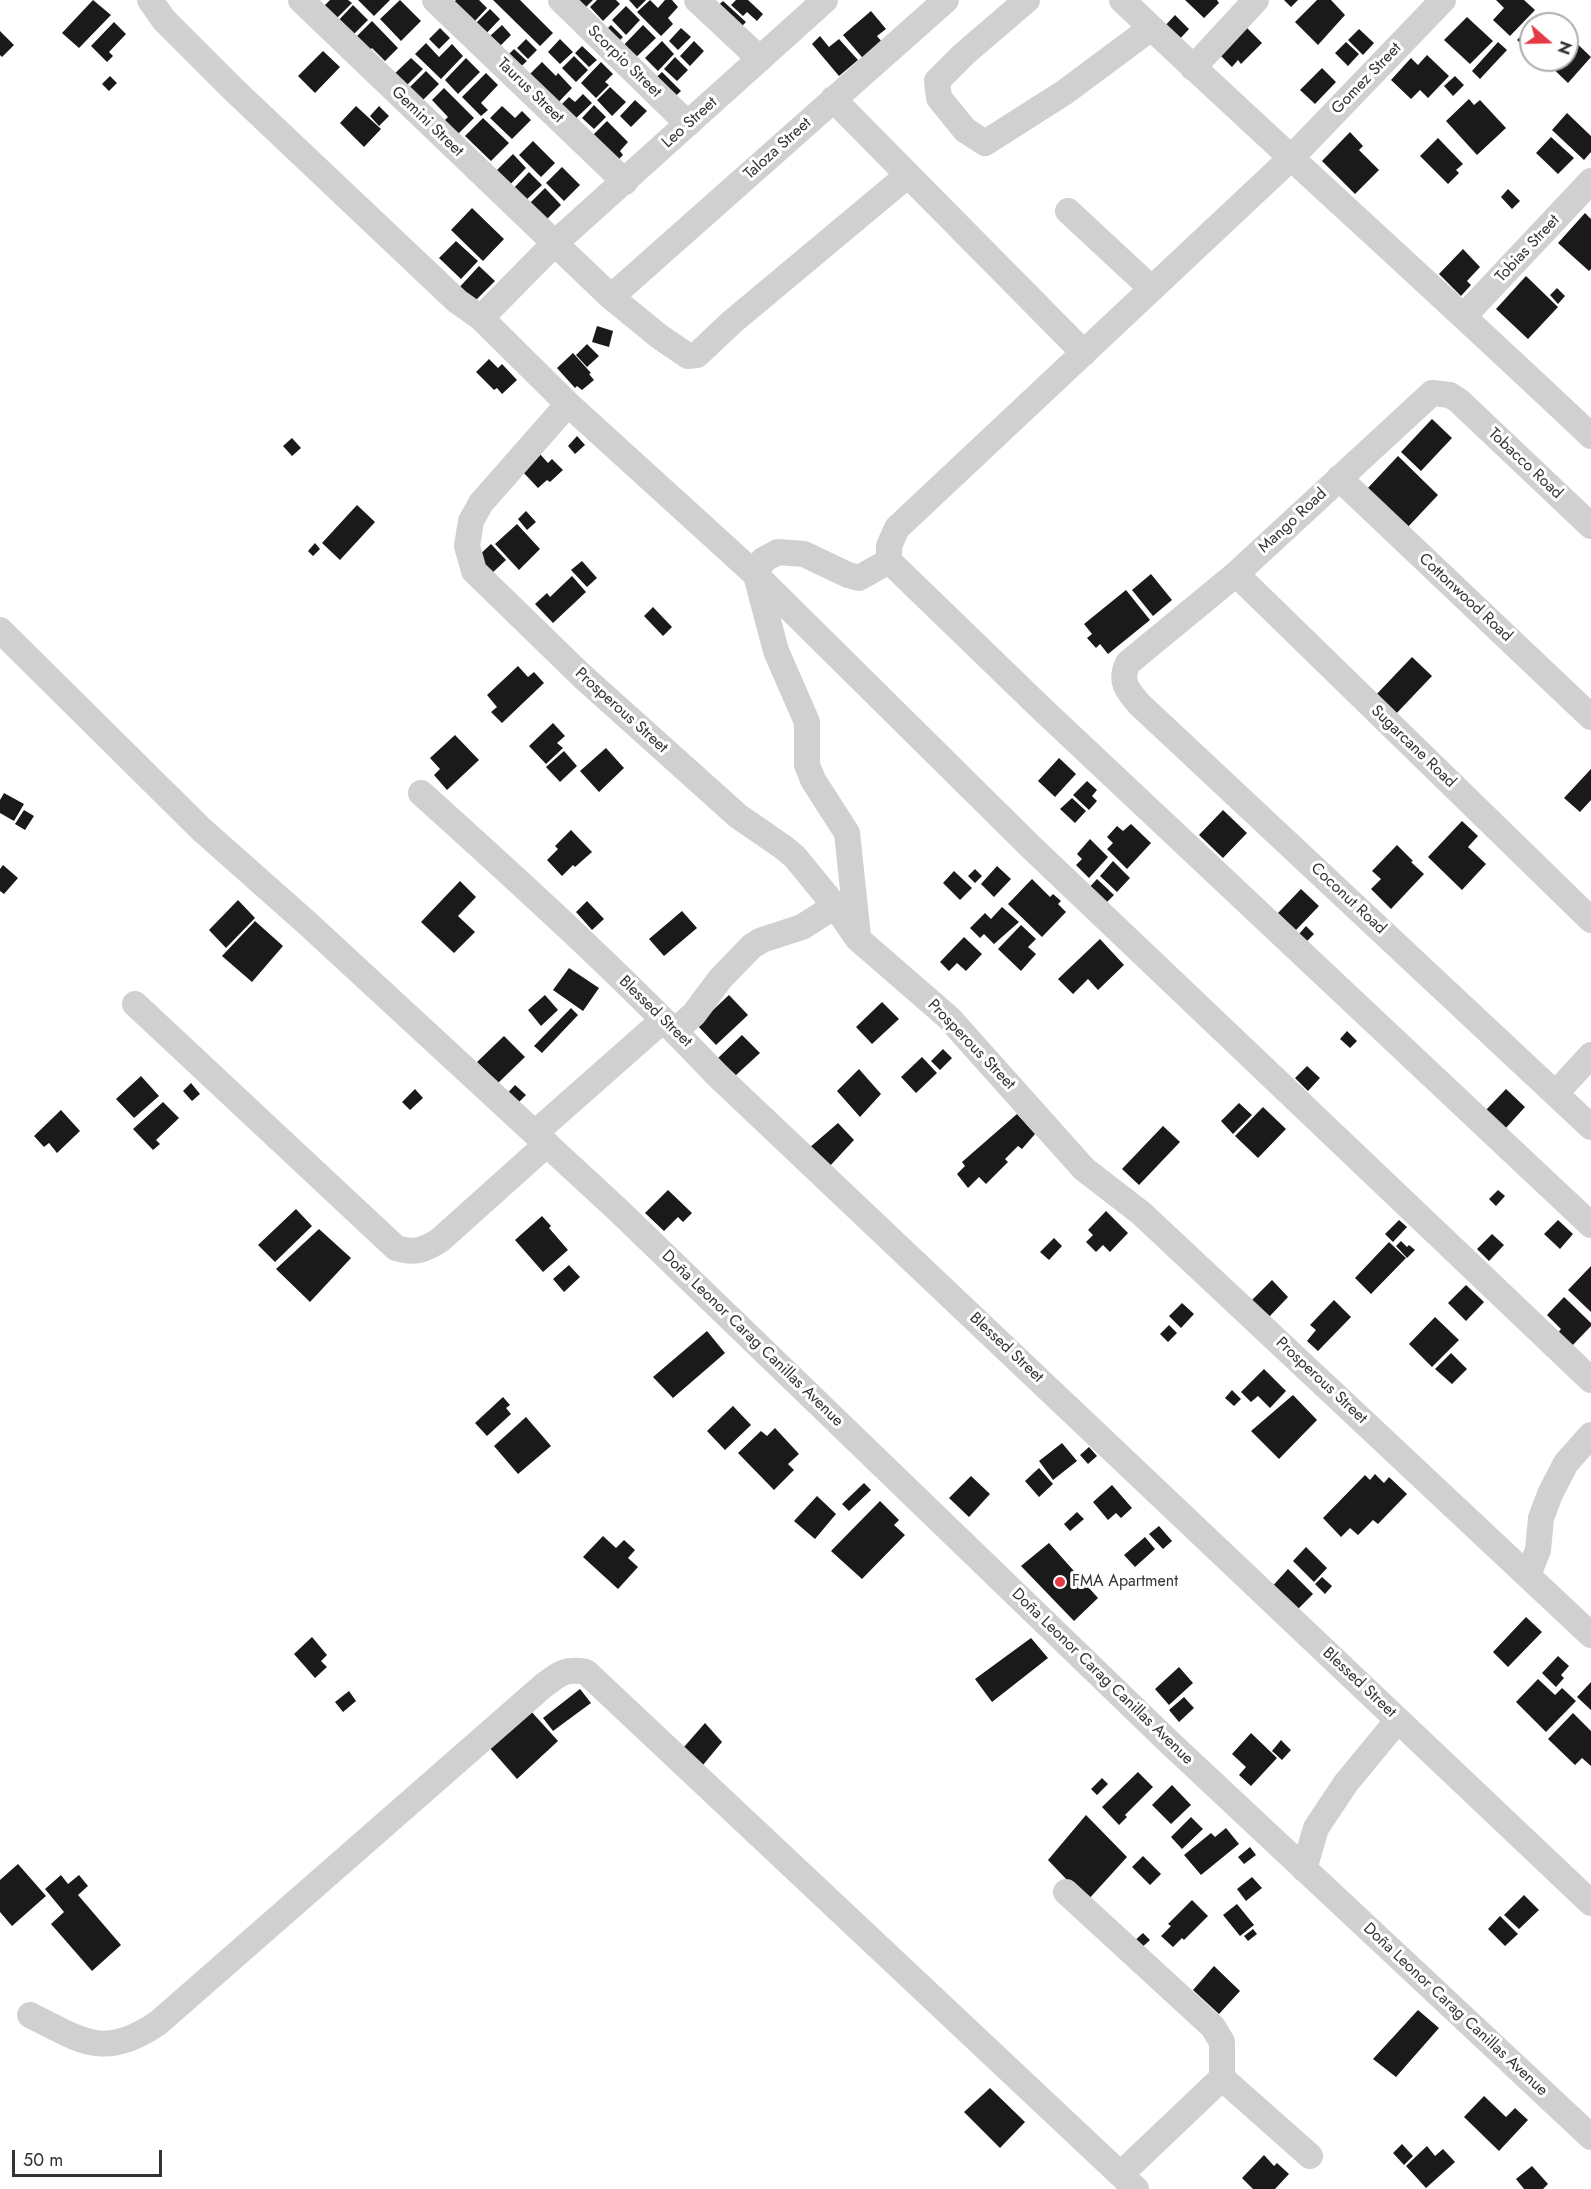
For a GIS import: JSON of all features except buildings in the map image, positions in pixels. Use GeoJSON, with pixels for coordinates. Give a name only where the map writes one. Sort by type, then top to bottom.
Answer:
{"type":"FeatureCollection","features":[{"type":"Feature","properties":{"kind":"street"},"geometry":{"type":"LineString","coordinates":[[150,0],[164,20],[234,90],[457,301],[481,318],[568,404],[756,575],[1048,863],[1591,1380]]}},
{"type":"Feature","properties":{"kind":"street","name":"Gemini Street"},"geometry":{"type":"LineString","coordinates":[[301,0],[611,297],[660,337],[688,356],[697,355],[732,322],[908,175]]}},
{"type":"Feature","properties":{"kind":"street","name":"Taurus Street"},"geometry":{"type":"LineString","coordinates":[[435,0],[625,182]]}},
{"type":"Feature","properties":{"kind":"street","name":"Scorpio Street"},"geometry":{"type":"LineString","coordinates":[[561,0],[688,124]]}},
{"type":"Feature","properties":{"kind":"street"},"geometry":{"type":"LineString","coordinates":[[698,0],[760,59]]}},
{"type":"Feature","properties":{"kind":"street","name":"Leo Street"},"geometry":{"type":"LineString","coordinates":[[481,318],[554,244],[825,0]]}},
{"type":"Feature","properties":{"kind":"street","name":"Taloza Street"},"geometry":{"type":"LineString","coordinates":[[611,297],[946,0]]}},
{"type":"Feature","properties":{"kind":"street"},"geometry":{"type":"LineString","coordinates":[[1027,0],[964,54],[937,81],[939,98],[965,130],[985,143],[1065,92],[1151,28]]}},
{"type":"Feature","properties":{"kind":"street"},"geometry":{"type":"LineString","coordinates":[[1122,0],[1591,436]]}},
{"type":"Feature","properties":{"kind":"street"},"geometry":{"type":"LineString","coordinates":[[1193,68],[1256,0]]}},
{"type":"Feature","properties":{"kind":"street","name":"Gomez Street"},"geometry":{"type":"LineString","coordinates":[[889,561],[889,546],[897,528],[1291,158],[1443,0]]}},
{"type":"Feature","properties":{"kind":"street"},"geometry":{"type":"LineString","coordinates":[[833,99],[1084,353]]}},
{"type":"Feature","properties":{"kind":"street","name":"Tobias Street"},"geometry":{"type":"LineString","coordinates":[[1464,316],[1591,181]]}},
{"type":"Feature","properties":{"kind":"street"},"geometry":{"type":"LineString","coordinates":[[1068,211],[1152,289]]}},
{"type":"Feature","properties":{"kind":"street","name":"Mango Road"},"geometry":{"type":"LineString","coordinates":[[1128,663],[1236,574],[1432,393],[1443,393],[1459,402]]}},
{"type":"Feature","properties":{"kind":"street","name":"Tobacco Road"},"geometry":{"type":"LineString","coordinates":[[1459,402],[1591,526]]}},
{"type":"Feature","properties":{"kind":"street","name":"Prosperous Street"},"geometry":{"type":"LineString","coordinates":[[568,404],[481,503],[471,521],[467,546],[474,571],[582,676],[738,816],[795,857],[835,906],[858,939],[949,1018],[1084,1169],[1141,1213],[1591,1635]]}},
{"type":"Feature","properties":{"kind":"street","name":"Cottonwood Road"},"geometry":{"type":"LineString","coordinates":[[1339,478],[1591,717]]}},
{"type":"Feature","properties":{"kind":"street"},"geometry":{"type":"LineString","coordinates":[[858,939],[847,832],[813,780],[807,765],[807,722],[776,651],[756,575],[763,560],[778,552],[804,554],[859,578],[889,561],[1042,709],[1591,1225]]}},
{"type":"Feature","properties":{"kind":"street","name":"Sugarcane Road"},"geometry":{"type":"LineString","coordinates":[[1236,574],[1591,920]]}},
{"type":"Feature","properties":{"kind":"street","name":"Doña Leonor Carag Canillas Avenue"},"geometry":{"type":"LineString","coordinates":[[0,630],[201,829],[307,923],[618,1210],[1161,1734],[1591,2138]]}},
{"type":"Feature","properties":{"kind":"street","name":"Coconut Road"},"geometry":{"type":"LineString","coordinates":[[1128,663],[1123,676],[1124,683],[1138,704],[1591,1126]]}},
{"type":"Feature","properties":{"kind":"street","name":"Blessed Street"},"geometry":{"type":"LineString","coordinates":[[421,793],[512,874],[669,1025],[716,1074],[1591,1903]]}},
{"type":"Feature","properties":{"kind":"street"},"geometry":{"type":"LineString","coordinates":[[135,1004],[396,1248],[408,1252],[424,1251],[440,1240],[541,1139],[669,1025],[694,1014],[720,979],[752,946],[762,940],[802,927],[835,906]]}},
{"type":"Feature","properties":{"kind":"street"},"geometry":{"type":"LineString","coordinates":[[1556,1093],[1591,1055]]}},
{"type":"Feature","properties":{"kind":"street"},"geometry":{"type":"LineString","coordinates":[[1528,1575],[1538,1550],[1541,1518],[1550,1494],[1566,1463],[1591,1435]]}},
{"type":"Feature","properties":{"kind":"street"},"geometry":{"type":"LineString","coordinates":[[30,2015],[77,2039],[102,2044],[124,2042],[142,2034],[158,2023],[543,1686],[560,1673],[575,1670],[586,1672],[1129,2182],[1222,2078],[1222,2042],[1213,2027],[1066,1892]]}},
{"type":"Feature","properties":{"kind":"street"},"geometry":{"type":"LineString","coordinates":[[1304,1869],[1316,1828],[1346,1783],[1398,1720]]}},
{"type":"Feature","properties":{"kind":"street"},"geometry":{"type":"LineString","coordinates":[[1222,2078],[1310,2156]]}},
{"type":"Feature","properties":{"kind":"place","name":"FMA Apartment"},"geometry":{"type":"Point","coordinates":[1060,1582]}}]}
